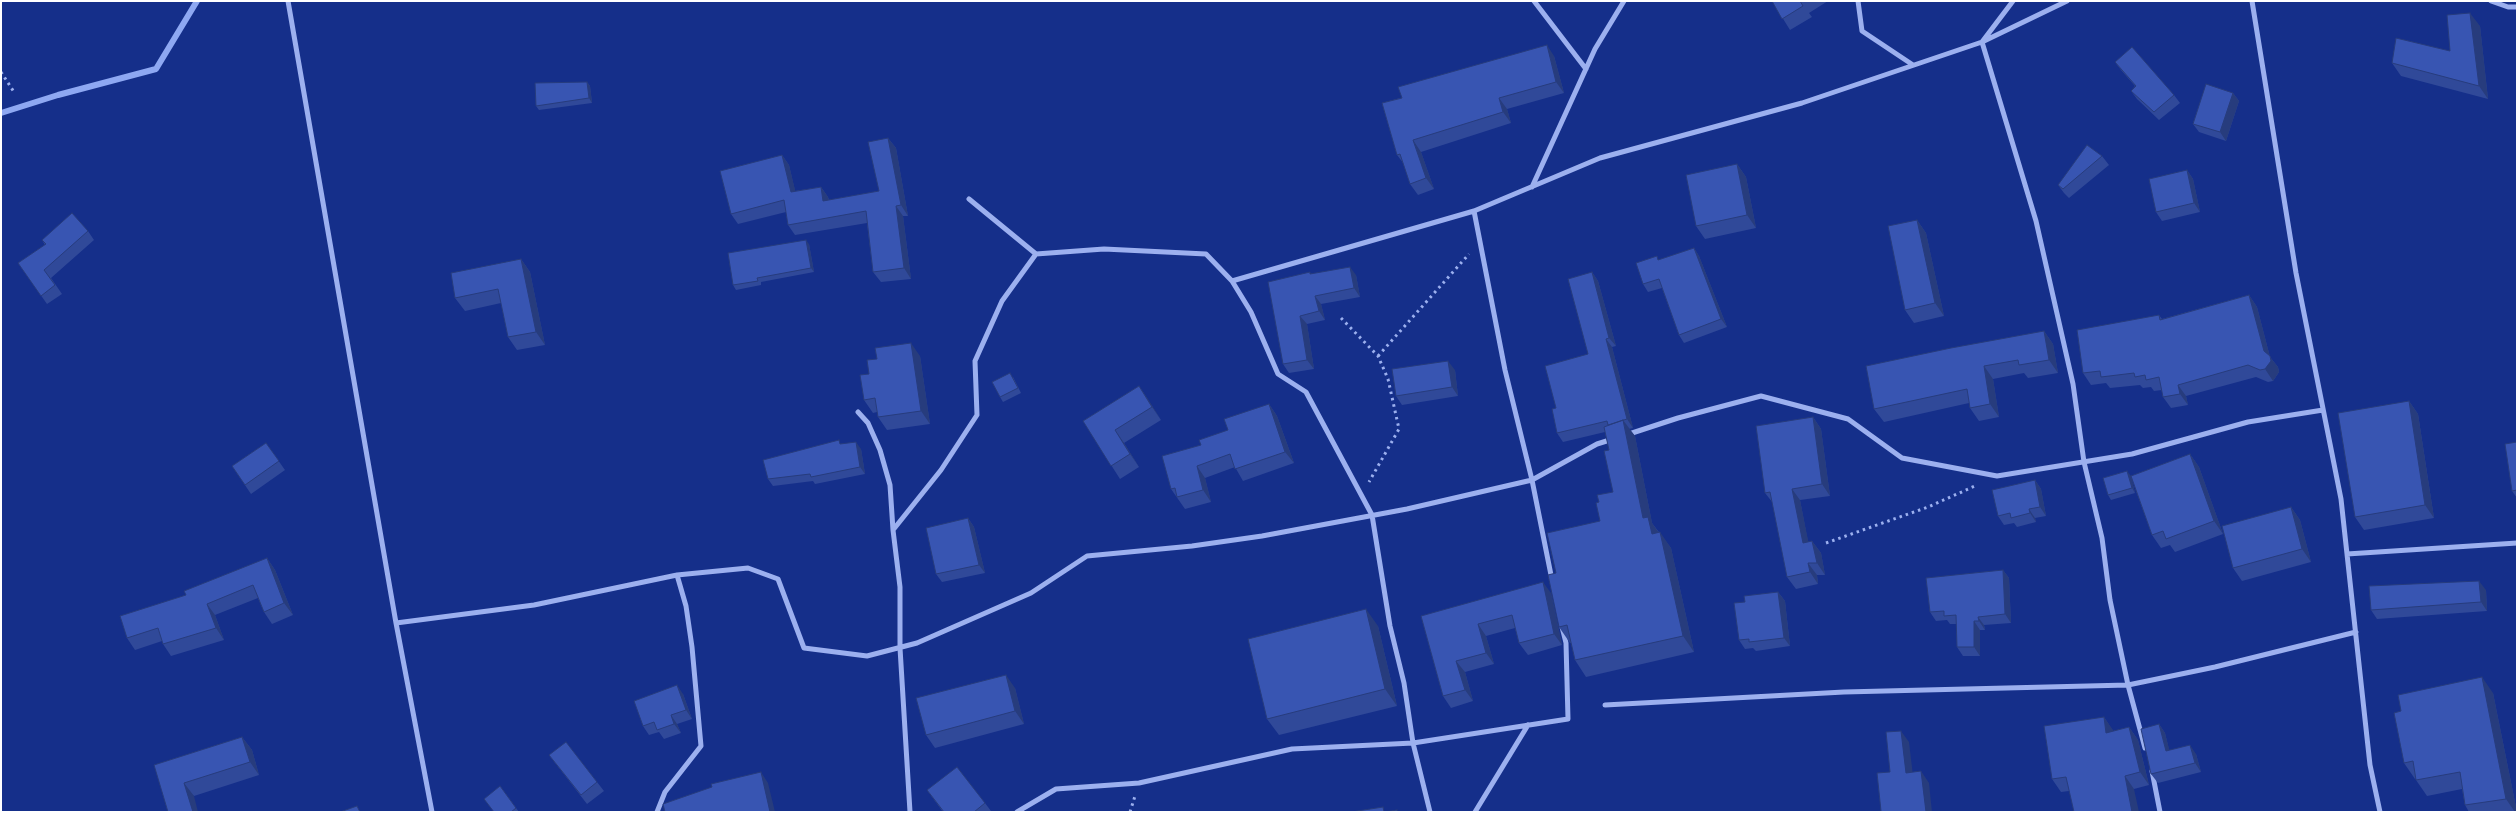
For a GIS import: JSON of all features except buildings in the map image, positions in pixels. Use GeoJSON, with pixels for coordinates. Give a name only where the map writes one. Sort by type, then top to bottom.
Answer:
{"type":"FeatureCollection","features":[{"type":"Feature","properties":{"kind":"street"},"geometry":{"type":"LineString","coordinates":[[288,1],[396,623],[432,812]]}},
{"type":"Feature","properties":{"kind":"street"},"geometry":{"type":"LineString","coordinates":[[1534,1],[1586,69]]}},
{"type":"Feature","properties":{"kind":"street"},"geometry":{"type":"LineString","coordinates":[[1531,187],[1586,69],[1624,1]]}},
{"type":"Feature","properties":{"kind":"street"},"geometry":{"type":"LineString","coordinates":[[1858,1],[1862,31],[1913,65]]}},
{"type":"Feature","properties":{"kind":"street"},"geometry":{"type":"LineString","coordinates":[[1982,42],[2013,1]]}},
{"type":"Feature","properties":{"kind":"street"},"geometry":{"type":"LineString","coordinates":[[1232,281],[1474,211],[1600,158],[1802,103],[1982,42],[2067,1]]}},
{"type":"Feature","properties":{"kind":"street"},"geometry":{"type":"LineString","coordinates":[[2252,1],[2296,273],[2340,499],[2370,765],[2380,812]]}},
{"type":"Feature","properties":{"kind":"street"},"geometry":{"type":"LineString","coordinates":[[2491,1],[2508,7],[2517,7]]}},
{"type":"Feature","properties":{"kind":"street"},"geometry":{"type":"LineString","coordinates":[[1982,42],[2036,221],[2073,384],[2084,462],[2102,538],[2110,600],[2128,685],[2146,750]]}},
{"type":"Feature","properties":{"kind":"street"},"geometry":{"type":"LineString","coordinates":[[968,200],[1036,254],[1104,249],[1206,254],[1232,281],[1251,312],[1278,374],[1306,392],[1372,515],[1390,626],[1404,683],[1412,743],[1430,812]]}},
{"type":"Feature","properties":{"kind":"street"},"geometry":{"type":"LineString","coordinates":[[1474,211],[1505,370],[1532,480],[1554,587]]}},
{"type":"Feature","properties":{"kind":"street"},"geometry":{"type":"LineString","coordinates":[[893,530],[941,470],[977,415],[975,361],[1002,300],[1036,254]]}},
{"type":"Feature","properties":{"kind":"street"},"geometry":{"type":"LineString","coordinates":[[396,623],[534,605],[676,575],[748,568],[778,579],[804,648],[868,656],[917,643],[1031,593],[1088,556],[1201,545],[1372,515],[1532,480],[1597,444],[1678,418],[1761,396],[1848,419],[1902,458],[1997,476],[2132,454],[2248,422],[2323,410]]}},
{"type":"Feature","properties":{"kind":"street"},"geometry":{"type":"LineString","coordinates":[[858,412],[868,423],[880,450],[890,485],[900,587],[900,648],[910,812]]}},
{"type":"Feature","properties":{"kind":"street"},"geometry":{"type":"LineString","coordinates":[[2347,554],[2517,543]]}},
{"type":"Feature","properties":{"kind":"street"},"geometry":{"type":"LineString","coordinates":[[658,812],[665,792],[701,746],[691,639],[686,606],[676,575]]}},
{"type":"Feature","properties":{"kind":"street"},"geometry":{"type":"LineString","coordinates":[[1017,812],[1056,789],[1139,783],[1292,749],[1412,743],[1568,719],[1566,643],[1562,624]]}},
{"type":"Feature","properties":{"kind":"street"},"geometry":{"type":"LineString","coordinates":[[1605,705],[1844,692],[2128,685],[2215,667],[2356,632]]}},
{"type":"Feature","properties":{"kind":"street"},"geometry":{"type":"LineString","coordinates":[[1475,812],[1480,799],[1528,725]]}},
{"type":"Feature","properties":{"kind":"street"},"geometry":{"type":"LineString","coordinates":[[2149,760],[2160,812]]}},
{"type":"Feature","properties":{"kind":"path"},"geometry":{"type":"LineString","coordinates":[[1,72],[14,92]]}},
{"type":"Feature","properties":{"kind":"path"},"geometry":{"type":"LineString","coordinates":[[1378,356],[1480,243]]}},
{"type":"Feature","properties":{"kind":"path"},"geometry":{"type":"LineString","coordinates":[[1342,318],[1378,356],[1388,379],[1399,429],[1361,496]]}},
{"type":"Feature","properties":{"kind":"path"},"geometry":{"type":"LineString","coordinates":[[1826,543],[1928,507],[1997,476]]}},
{"type":"Feature","properties":{"kind":"waterway"},"geometry":{"type":"LineString","coordinates":[[1,113],[58,95],[156,69],[197,1]]}}]}
